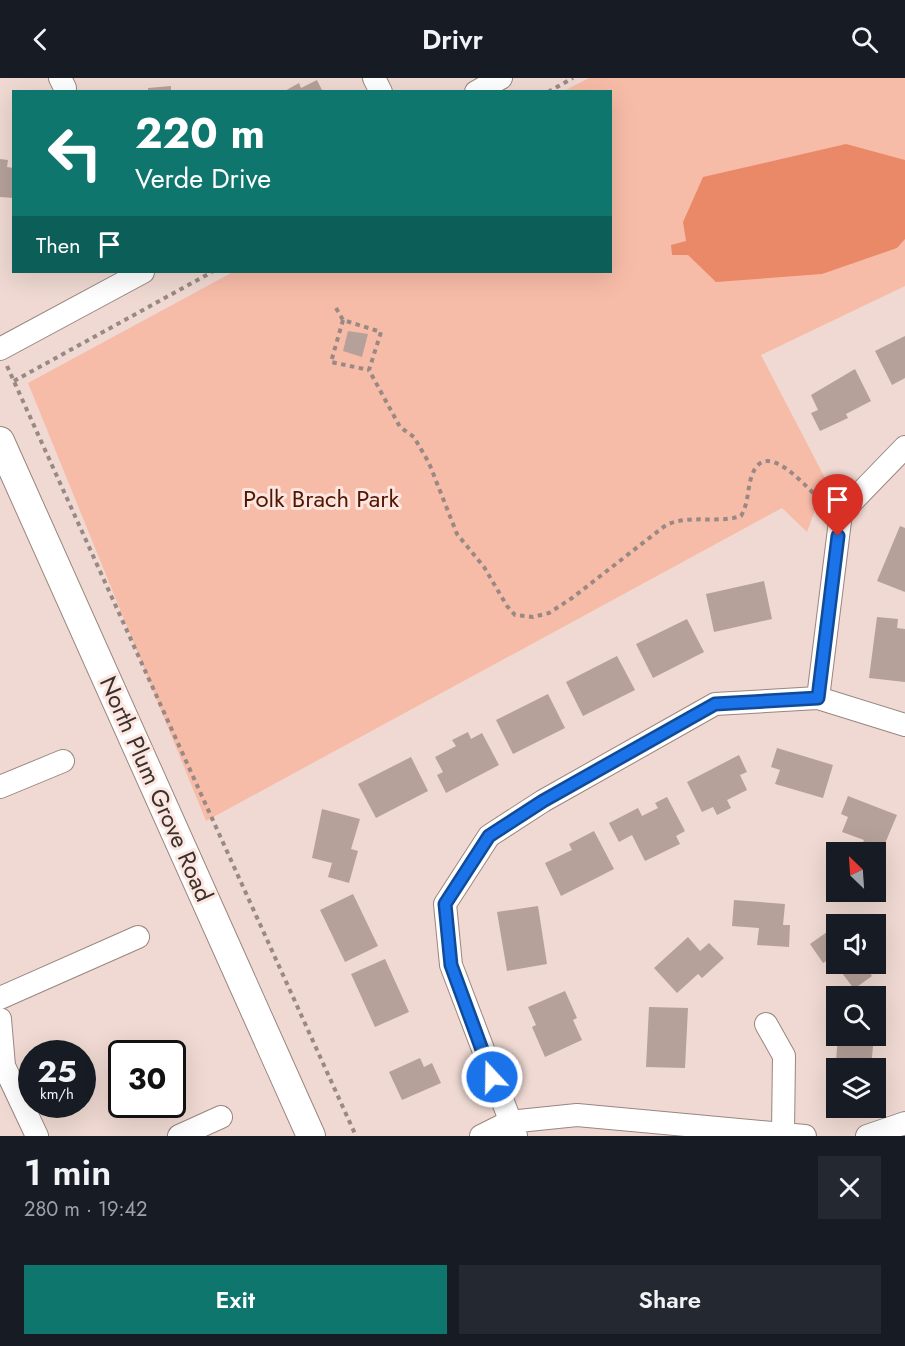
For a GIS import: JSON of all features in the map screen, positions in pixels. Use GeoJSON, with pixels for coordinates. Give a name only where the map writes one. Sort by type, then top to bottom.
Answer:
{"type":"FeatureCollection","features":[{"type":"Feature","properties":{"kind":"street"},"geometry":{"type":"LineString","coordinates":[[480,90],[501,78]]}},
{"type":"Feature","properties":{"kind":"street"},"geometry":{"type":"LineString","coordinates":[[0,349],[141,273]]}},
{"type":"Feature","properties":{"kind":"street","name":"North Plum Grove Road"},"geometry":{"type":"LineString","coordinates":[[0,441],[310,1136]]}},
{"type":"Feature","properties":{"kind":"street"},"geometry":{"type":"LineString","coordinates":[[818,698],[841,513],[905,447]]}},
{"type":"Feature","properties":{"kind":"street"},"geometry":{"type":"LineString","coordinates":[[513,1129],[451,965],[445,904],[489,836],[543,801],[715,704],[818,698],[905,725]]}},
{"type":"Feature","properties":{"kind":"street"},"geometry":{"type":"LineString","coordinates":[[0,787],[63,761]]}},
{"type":"Feature","properties":{"kind":"street"},"geometry":{"type":"LineString","coordinates":[[0,998],[138,937]]}},
{"type":"Feature","properties":{"kind":"street"},"geometry":{"type":"LineString","coordinates":[[0,1019],[4,1066],[37,1136]]}},
{"type":"Feature","properties":{"kind":"street"},"geometry":{"type":"LineString","coordinates":[[766,1024],[784,1056],[783,1132]]}},
{"type":"Feature","properties":{"kind":"street"},"geometry":{"type":"LineString","coordinates":[[481,1136],[577,1114],[783,1132],[805,1136]]}},
{"type":"Feature","properties":{"kind":"street"},"geometry":{"type":"LineString","coordinates":[[179,1136],[221,1117]]}},
{"type":"Feature","properties":{"kind":"street"},"geometry":{"type":"LineString","coordinates":[[867,1136],[905,1123]]}},
{"type":"Feature","properties":{"kind":"path"},"geometry":{"type":"LineString","coordinates":[[552,90],[573,78]]}},
{"type":"Feature","properties":{"kind":"path"},"geometry":{"type":"LineString","coordinates":[[210,273],[14,381],[356,1136]]}},
{"type":"Feature","properties":{"kind":"path"},"geometry":{"type":"LineString","coordinates":[[336,308],[343,320],[381,332],[369,370],[400,427],[414,437],[429,463],[458,534],[484,567],[507,606],[515,615],[533,617],[549,613],[572,598],[666,525],[680,519],[691,518],[711,522],[741,516],[747,505],[752,475],[757,467],[768,462],[781,463],[810,493],[841,513]]}},
{"type":"Feature","properties":{"kind":"path"},"geometry":{"type":"LineString","coordinates":[[343,320],[331,362],[369,370]]}},
{"type":"Feature","properties":{"kind":"green space","name":"Polk Brach Park"},"geometry":{"type":"Polygon","coordinates":[[[589,78],[905,78],[905,286],[761,355],[826,480],[807,532],[782,508],[206,821],[28,383],[231,273],[612,273],[612,90],[566,90],[589,78]]]}},
{"type":"Feature","properties":{"kind":"shaded area"},"geometry":{"type":"Polygon","coordinates":[[[846,144],[905,160],[905,239],[897,248],[822,274],[716,282],[688,255],[672,255],[671,245],[686,241],[683,222],[703,177],[846,144]]]}},
{"type":"Feature","properties":{"kind":"building"},"geometry":{"type":"Polygon","coordinates":[[[317,80],[322,90],[287,90],[299,83],[301,88],[317,80]]]}},
{"type":"Feature","properties":{"kind":"building"},"geometry":{"type":"Polygon","coordinates":[[[171,86],[171,90],[148,90],[148,88],[171,86]]]}},
{"type":"Feature","properties":{"kind":"building"},"geometry":{"type":"Polygon","coordinates":[[[0,159],[8,160],[7,167],[12,168],[12,198],[0,197],[0,159]]]}},
{"type":"Feature","properties":{"kind":"building"},"geometry":{"type":"Polygon","coordinates":[[[348,331],[368,334],[362,357],[343,351],[348,331]]]}},
{"type":"Feature","properties":{"kind":"building"},"geometry":{"type":"Polygon","coordinates":[[[905,336],[905,378],[892,385],[875,351],[905,336]]]}},
{"type":"Feature","properties":{"kind":"building"},"geometry":{"type":"Polygon","coordinates":[[[855,369],[871,401],[846,414],[848,418],[820,431],[811,413],[818,410],[811,395],[855,369]]]}},
{"type":"Feature","properties":{"kind":"building"},"geometry":{"type":"Polygon","coordinates":[[[900,526],[905,528],[905,592],[877,581],[900,526]]]}},
{"type":"Feature","properties":{"kind":"building"},"geometry":{"type":"Polygon","coordinates":[[[764,581],[772,619],[714,632],[706,594],[764,581]]]}},
{"type":"Feature","properties":{"kind":"building"},"geometry":{"type":"Polygon","coordinates":[[[877,617],[898,619],[897,628],[905,629],[905,682],[869,678],[877,617]]]}},
{"type":"Feature","properties":{"kind":"building"},"geometry":{"type":"Polygon","coordinates":[[[687,619],[704,652],[653,678],[636,644],[687,619]]]}},
{"type":"Feature","properties":{"kind":"building"},"geometry":{"type":"Polygon","coordinates":[[[617,656],[635,690],[583,716],[566,682],[617,656]]]}},
{"type":"Feature","properties":{"kind":"building"},"geometry":{"type":"Polygon","coordinates":[[[548,694],[565,728],[513,754],[496,720],[548,694]]]}},
{"type":"Feature","properties":{"kind":"building"},"geometry":{"type":"Polygon","coordinates":[[[468,732],[471,739],[482,733],[499,765],[446,793],[437,775],[443,772],[435,757],[456,746],[452,740],[468,732]]]}},
{"type":"Feature","properties":{"kind":"building"},"geometry":{"type":"Polygon","coordinates":[[[777,748],[833,765],[823,798],[775,784],[780,770],[771,767],[777,748]]]}},
{"type":"Feature","properties":{"kind":"building"},"geometry":{"type":"Polygon","coordinates":[[[739,755],[747,772],[740,775],[747,790],[727,800],[731,808],[717,815],[713,807],[702,812],[687,782],[739,755]]]}},
{"type":"Feature","properties":{"kind":"building"},"geometry":{"type":"Polygon","coordinates":[[[411,757],[428,791],[376,818],[358,784],[411,757]]]}},
{"type":"Feature","properties":{"kind":"building"},"geometry":{"type":"Polygon","coordinates":[[[848,796],[897,815],[886,842],[863,842],[864,840],[842,832],[848,817],[841,814],[848,796]]]}},
{"type":"Feature","properties":{"kind":"building"},"geometry":{"type":"Polygon","coordinates":[[[667,797],[685,831],[676,836],[680,844],[645,861],[632,835],[619,842],[609,823],[638,808],[642,816],[658,808],[655,803],[667,797]]]}},
{"type":"Feature","properties":{"kind":"building"},"geometry":{"type":"Polygon","coordinates":[[[322,809],[360,819],[351,849],[358,851],[349,883],[328,877],[332,863],[312,858],[322,809]]]}},
{"type":"Feature","properties":{"kind":"building"},"geometry":{"type":"Polygon","coordinates":[[[594,831],[614,869],[561,896],[545,863],[572,850],[569,844],[594,831]]]}},
{"type":"Feature","properties":{"kind":"building"},"geometry":{"type":"Polygon","coordinates":[[[353,894],[378,946],[345,962],[320,910],[353,894]]]}},
{"type":"Feature","properties":{"kind":"building"},"geometry":{"type":"Polygon","coordinates":[[[734,900],[785,904],[783,925],[790,925],[789,947],[757,945],[759,928],[732,926],[734,900]]]}},
{"type":"Feature","properties":{"kind":"building"},"geometry":{"type":"Polygon","coordinates":[[[538,906],[547,964],[507,971],[497,912],[538,906]]]}},
{"type":"Feature","properties":{"kind":"building"},"geometry":{"type":"Polygon","coordinates":[[[826,933],[826,961],[823,963],[810,944],[826,933]]]}},
{"type":"Feature","properties":{"kind":"building"},"geometry":{"type":"Polygon","coordinates":[[[688,937],[700,951],[709,943],[724,958],[702,978],[698,974],[677,993],[654,968],[688,937]]]}},
{"type":"Feature","properties":{"kind":"building"},"geometry":{"type":"Polygon","coordinates":[[[385,959],[409,1012],[375,1027],[351,974],[385,959]]]}},
{"type":"Feature","properties":{"kind":"building"},"geometry":{"type":"Polygon","coordinates":[[[843,974],[871,974],[872,976],[858,986],[852,986],[843,974]]]}},
{"type":"Feature","properties":{"kind":"building"},"geometry":{"type":"Polygon","coordinates":[[[565,991],[577,1018],[573,1020],[582,1040],[545,1057],[532,1027],[536,1025],[528,1007],[565,991]]]}},
{"type":"Feature","properties":{"kind":"building"},"geometry":{"type":"Polygon","coordinates":[[[649,1007],[688,1008],[685,1068],[646,1067],[649,1007]]]}},
{"type":"Feature","properties":{"kind":"building"},"geometry":{"type":"Polygon","coordinates":[[[837,1046],[873,1046],[872,1058],[836,1058],[837,1046]]]}},
{"type":"Feature","properties":{"kind":"building"},"geometry":{"type":"Polygon","coordinates":[[[420,1058],[424,1067],[432,1063],[441,1083],[402,1100],[389,1072],[420,1058]]]}},
{"type":"Feature","properties":{"kind":"route"},"geometry":{"type":"LineString","coordinates":[[492,1077],[451,965],[445,904],[465,871],[489,836],[543,801],[715,704],[818,698],[838,536]]}}]}
